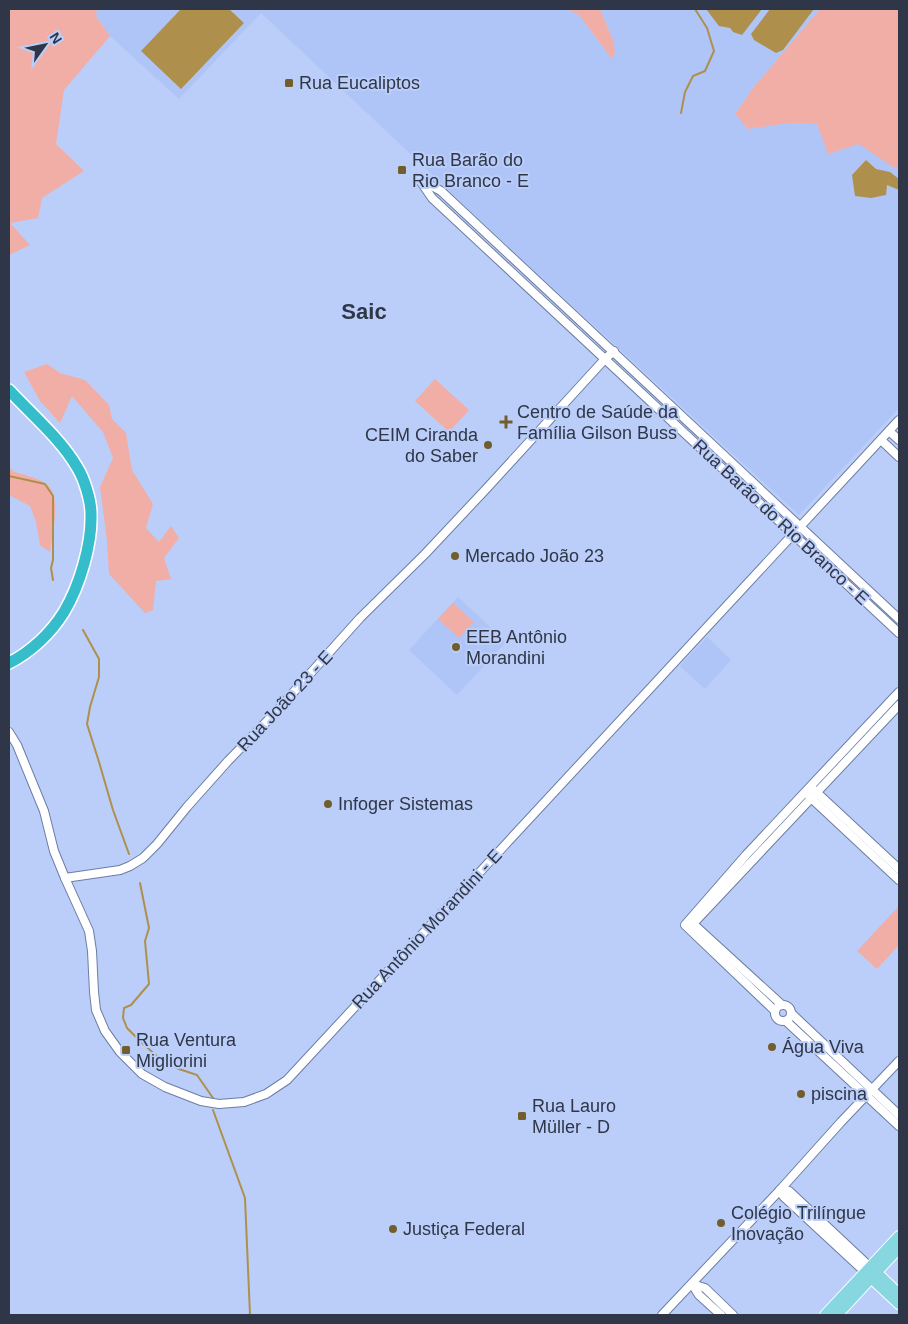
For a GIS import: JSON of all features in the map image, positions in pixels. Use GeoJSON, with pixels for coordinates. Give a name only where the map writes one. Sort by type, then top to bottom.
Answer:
{"type":"FeatureCollection","features":[{"type":"Feature","properties":{"kind":"highway"},"geometry":{"type":"LineString","coordinates":[[9,390],[57,440],[78,468],[86,490],[91,513],[89,539],[84,563],[78,583],[64,612],[39,642],[9,663]]}},
{"type":"Feature","properties":{"kind":"main road"},"geometry":{"type":"LineString","coordinates":[[837,1315],[899,1236]]}},
{"type":"Feature","properties":{"kind":"main road"},"geometry":{"type":"LineString","coordinates":[[825,1315],[899,1248]]}},
{"type":"Feature","properties":{"kind":"main road"},"geometry":{"type":"LineString","coordinates":[[871,1273],[899,1294]]}},
{"type":"Feature","properties":{"kind":"main road"},"geometry":{"type":"LineString","coordinates":[[871,1273],[899,1304]]}},
{"type":"Feature","properties":{"kind":"street","name":"Rua Barão do Rio Branco - E"},"geometry":{"type":"LineString","coordinates":[[899,619],[441,191],[419,179],[432,198],[899,633]]}},
{"type":"Feature","properties":{"kind":"street","name":"Rua João 23 - E"},"geometry":{"type":"LineString","coordinates":[[65,878],[120,870],[143,858],[216,774],[273,715],[360,618],[419,560],[614,351]]}},
{"type":"Feature","properties":{"kind":"street"},"geometry":{"type":"LineString","coordinates":[[660,410],[669,403]]}},
{"type":"Feature","properties":{"kind":"street","name":"Rua Antônio Morandini - E"},"geometry":{"type":"LineString","coordinates":[[65,878],[89,931],[92,951],[94,1004],[105,1031],[120,1052],[142,1074],[165,1087],[201,1101],[219,1104],[244,1102],[266,1094],[287,1080],[899,420]]}},
{"type":"Feature","properties":{"kind":"street"},"geometry":{"type":"LineString","coordinates":[[889,431],[899,440]]}},
{"type":"Feature","properties":{"kind":"street"},"geometry":{"type":"LineString","coordinates":[[881,440],[899,457]]}},
{"type":"Feature","properties":{"kind":"street"},"geometry":{"type":"LineString","coordinates":[[748,492],[756,484]]}},
{"type":"Feature","properties":{"kind":"street"},"geometry":{"type":"LineString","coordinates":[[859,595],[866,588]]}},
{"type":"Feature","properties":{"kind":"street"},"geometry":{"type":"LineString","coordinates":[[778,1008],[689,924],[850,751],[898,695]]}},
{"type":"Feature","properties":{"kind":"street"},"geometry":{"type":"LineString","coordinates":[[850,751],[899,705]]}},
{"type":"Feature","properties":{"kind":"street"},"geometry":{"type":"LineString","coordinates":[[9,732],[44,811],[52,843],[65,878]]}},
{"type":"Feature","properties":{"kind":"street"},"geometry":{"type":"LineString","coordinates":[[811,792],[858,836],[899,880]]}},
{"type":"Feature","properties":{"kind":"street"},"geometry":{"type":"LineString","coordinates":[[858,836],[899,869]]}},
{"type":"Feature","properties":{"kind":"street"},"geometry":{"type":"LineString","coordinates":[[789,1017],[782,1021],[775,1014],[778,1008],[786,1005],[789,1007],[789,1017],[870,1093],[899,1115]]}},
{"type":"Feature","properties":{"kind":"street"},"geometry":{"type":"LineString","coordinates":[[662,1315],[899,1061]]}},
{"type":"Feature","properties":{"kind":"street"},"geometry":{"type":"LineString","coordinates":[[870,1093],[899,1126]]}},
{"type":"Feature","properties":{"kind":"street"},"geometry":{"type":"LineString","coordinates":[[780,1190],[783,1196],[824,1229],[871,1273]]}},
{"type":"Feature","properties":{"kind":"street"},"geometry":{"type":"LineString","coordinates":[[692,1284],[699,1295],[721,1315]]}},
{"type":"Feature","properties":{"kind":"street"},"geometry":{"type":"LineString","coordinates":[[692,1284],[705,1288],[734,1315]]}},
{"type":"Feature","properties":{"kind":"shaded area"},"geometry":{"type":"Polygon","coordinates":[[[9,9],[97,9],[96,16],[110,36],[64,90],[56,144],[84,171],[42,198],[38,218],[10,223],[30,245],[9,255],[9,9]]]}},
{"type":"Feature","properties":{"kind":"shaded area"},"geometry":{"type":"Polygon","coordinates":[[[97,9],[567,9],[579,15],[612,59],[613,40],[600,9],[820,9],[753,88],[748,129],[788,123],[817,124],[859,143],[893,167],[899,167],[899,408],[799,515],[511,249],[261,13],[179,99],[110,36],[96,16],[97,9]]]}},
{"type":"Feature","properties":{"kind":"shaded area"},"geometry":{"type":"Polygon","coordinates":[[[181,9],[229,9],[244,23],[181,89],[141,51],[181,9]]]}},
{"type":"Feature","properties":{"kind":"shaded area"},"geometry":{"type":"Polygon","coordinates":[[[567,9],[600,9],[613,40],[615,52],[612,59],[579,15],[567,9]]]}},
{"type":"Feature","properties":{"kind":"shaded area"},"geometry":{"type":"Polygon","coordinates":[[[706,9],[762,9],[742,35],[733,32],[730,28],[719,26],[706,9]]]}},
{"type":"Feature","properties":{"kind":"shaded area"},"geometry":{"type":"Polygon","coordinates":[[[770,9],[814,9],[783,50],[776,53],[754,40],[751,34],[770,9]]]}},
{"type":"Feature","properties":{"kind":"shaded area"},"geometry":{"type":"Polygon","coordinates":[[[820,9],[899,9],[899,167],[893,167],[859,144],[828,154],[817,124],[788,123],[748,129],[735,114],[753,88],[820,9]]]}},
{"type":"Feature","properties":{"kind":"shaded area"},"geometry":{"type":"Polygon","coordinates":[[[866,160],[876,169],[890,172],[899,179],[899,190],[887,185],[886,195],[871,198],[855,196],[852,175],[866,160]]]}},
{"type":"Feature","properties":{"kind":"shaded area"},"geometry":{"type":"Polygon","coordinates":[[[47,364],[60,373],[85,380],[109,405],[112,419],[126,433],[132,470],[153,504],[146,528],[159,542],[171,526],[179,538],[164,558],[171,579],[156,581],[153,610],[145,613],[109,574],[100,487],[113,458],[103,432],[72,396],[60,423],[40,401],[24,372],[47,364]]]}},
{"type":"Feature","properties":{"kind":"shaded area"},"geometry":{"type":"Polygon","coordinates":[[[435,379],[469,410],[449,432],[415,401],[435,379]]]}},
{"type":"Feature","properties":{"kind":"shaded area"},"geometry":{"type":"Polygon","coordinates":[[[9,467],[13,471],[46,484],[51,489],[54,497],[55,515],[50,552],[40,545],[36,522],[30,506],[9,495],[9,467]]]}},
{"type":"Feature","properties":{"kind":"shaded area"},"geometry":{"type":"Polygon","coordinates":[[[806,536],[854,582],[852,583],[804,538],[806,536]]]}},
{"type":"Feature","properties":{"kind":"shaded area","name":"EEB Antônio Morandini"},"geometry":{"type":"Polygon","coordinates":[[[458,597],[506,642],[457,695],[409,650],[458,597]]]}},
{"type":"Feature","properties":{"kind":"shaded area"},"geometry":{"type":"Polygon","coordinates":[[[453,603],[474,622],[459,638],[438,619],[453,603]]]}},
{"type":"Feature","properties":{"kind":"shaded area"},"geometry":{"type":"Polygon","coordinates":[[[707,637],[731,660],[705,689],[680,666],[707,637]]]}},
{"type":"Feature","properties":{"kind":"shaded area"},"geometry":{"type":"Polygon","coordinates":[[[899,906],[899,945],[877,969],[857,951],[899,906]]]}},
{"type":"Feature","properties":{"kind":"waterway"},"geometry":{"type":"LineString","coordinates":[[681,113],[685,92],[693,76],[705,71],[714,51],[707,28],[695,9]]}},
{"type":"Feature","properties":{"kind":"waterway"},"geometry":{"type":"LineString","coordinates":[[9,476],[45,484],[53,496],[53,560],[51,568],[53,580]]}},
{"type":"Feature","properties":{"kind":"waterway"},"geometry":{"type":"LineString","coordinates":[[83,630],[99,659],[99,677],[87,724],[113,810],[129,854]]}},
{"type":"Feature","properties":{"kind":"waterway"},"geometry":{"type":"LineString","coordinates":[[140,883],[149,928],[145,941],[149,984],[131,1005],[124,1008],[123,1018],[127,1028],[160,1059],[179,1069],[197,1075],[213,1098]]}},
{"type":"Feature","properties":{"kind":"waterway"},"geometry":{"type":"LineString","coordinates":[[213,1110],[245,1198],[250,1315]]}},
{"type":"Feature","properties":{"kind":"place","name":"Rua Eucaliptos"},"geometry":{"type":"Point","coordinates":[289,83]}},
{"type":"Feature","properties":{"kind":"place","name":"Rua Barão do Rio Branco - E"},"geometry":{"type":"Point","coordinates":[402,170]}},
{"type":"Feature","properties":{"kind":"place","name":"Centro de Saúde da Família Gilson Buss"},"geometry":{"type":"Point","coordinates":[506,422]}},
{"type":"Feature","properties":{"kind":"place","name":"CEIM Ciranda do Saber"},"geometry":{"type":"Point","coordinates":[488,445]}},
{"type":"Feature","properties":{"kind":"place","name":"Mercado João 23"},"geometry":{"type":"Point","coordinates":[455,556]}},
{"type":"Feature","properties":{"kind":"place","name":"EEB Antônio Morandini"},"geometry":{"type":"Point","coordinates":[456,647]}},
{"type":"Feature","properties":{"kind":"place","name":"Infoger Sistemas"},"geometry":{"type":"Point","coordinates":[328,804]}},
{"type":"Feature","properties":{"kind":"place","name":"Água Viva"},"geometry":{"type":"Point","coordinates":[772,1047]}},
{"type":"Feature","properties":{"kind":"place","name":"Rua Ventura Migliorini"},"geometry":{"type":"Point","coordinates":[126,1050]}},
{"type":"Feature","properties":{"kind":"place","name":"piscina"},"geometry":{"type":"Point","coordinates":[801,1094]}},
{"type":"Feature","properties":{"kind":"place","name":"Rua Lauro Müller - D"},"geometry":{"type":"Point","coordinates":[522,1116]}},
{"type":"Feature","properties":{"kind":"place","name":"Colégio Trilíngue Inovação"},"geometry":{"type":"Point","coordinates":[721,1223]}},
{"type":"Feature","properties":{"kind":"place","name":"Justiça Federal"},"geometry":{"type":"Point","coordinates":[393,1229]}},
{"type":"Feature","properties":{"kind":"district","name":"Saic"},"geometry":{"type":"Point","coordinates":[364,311]}}]}
